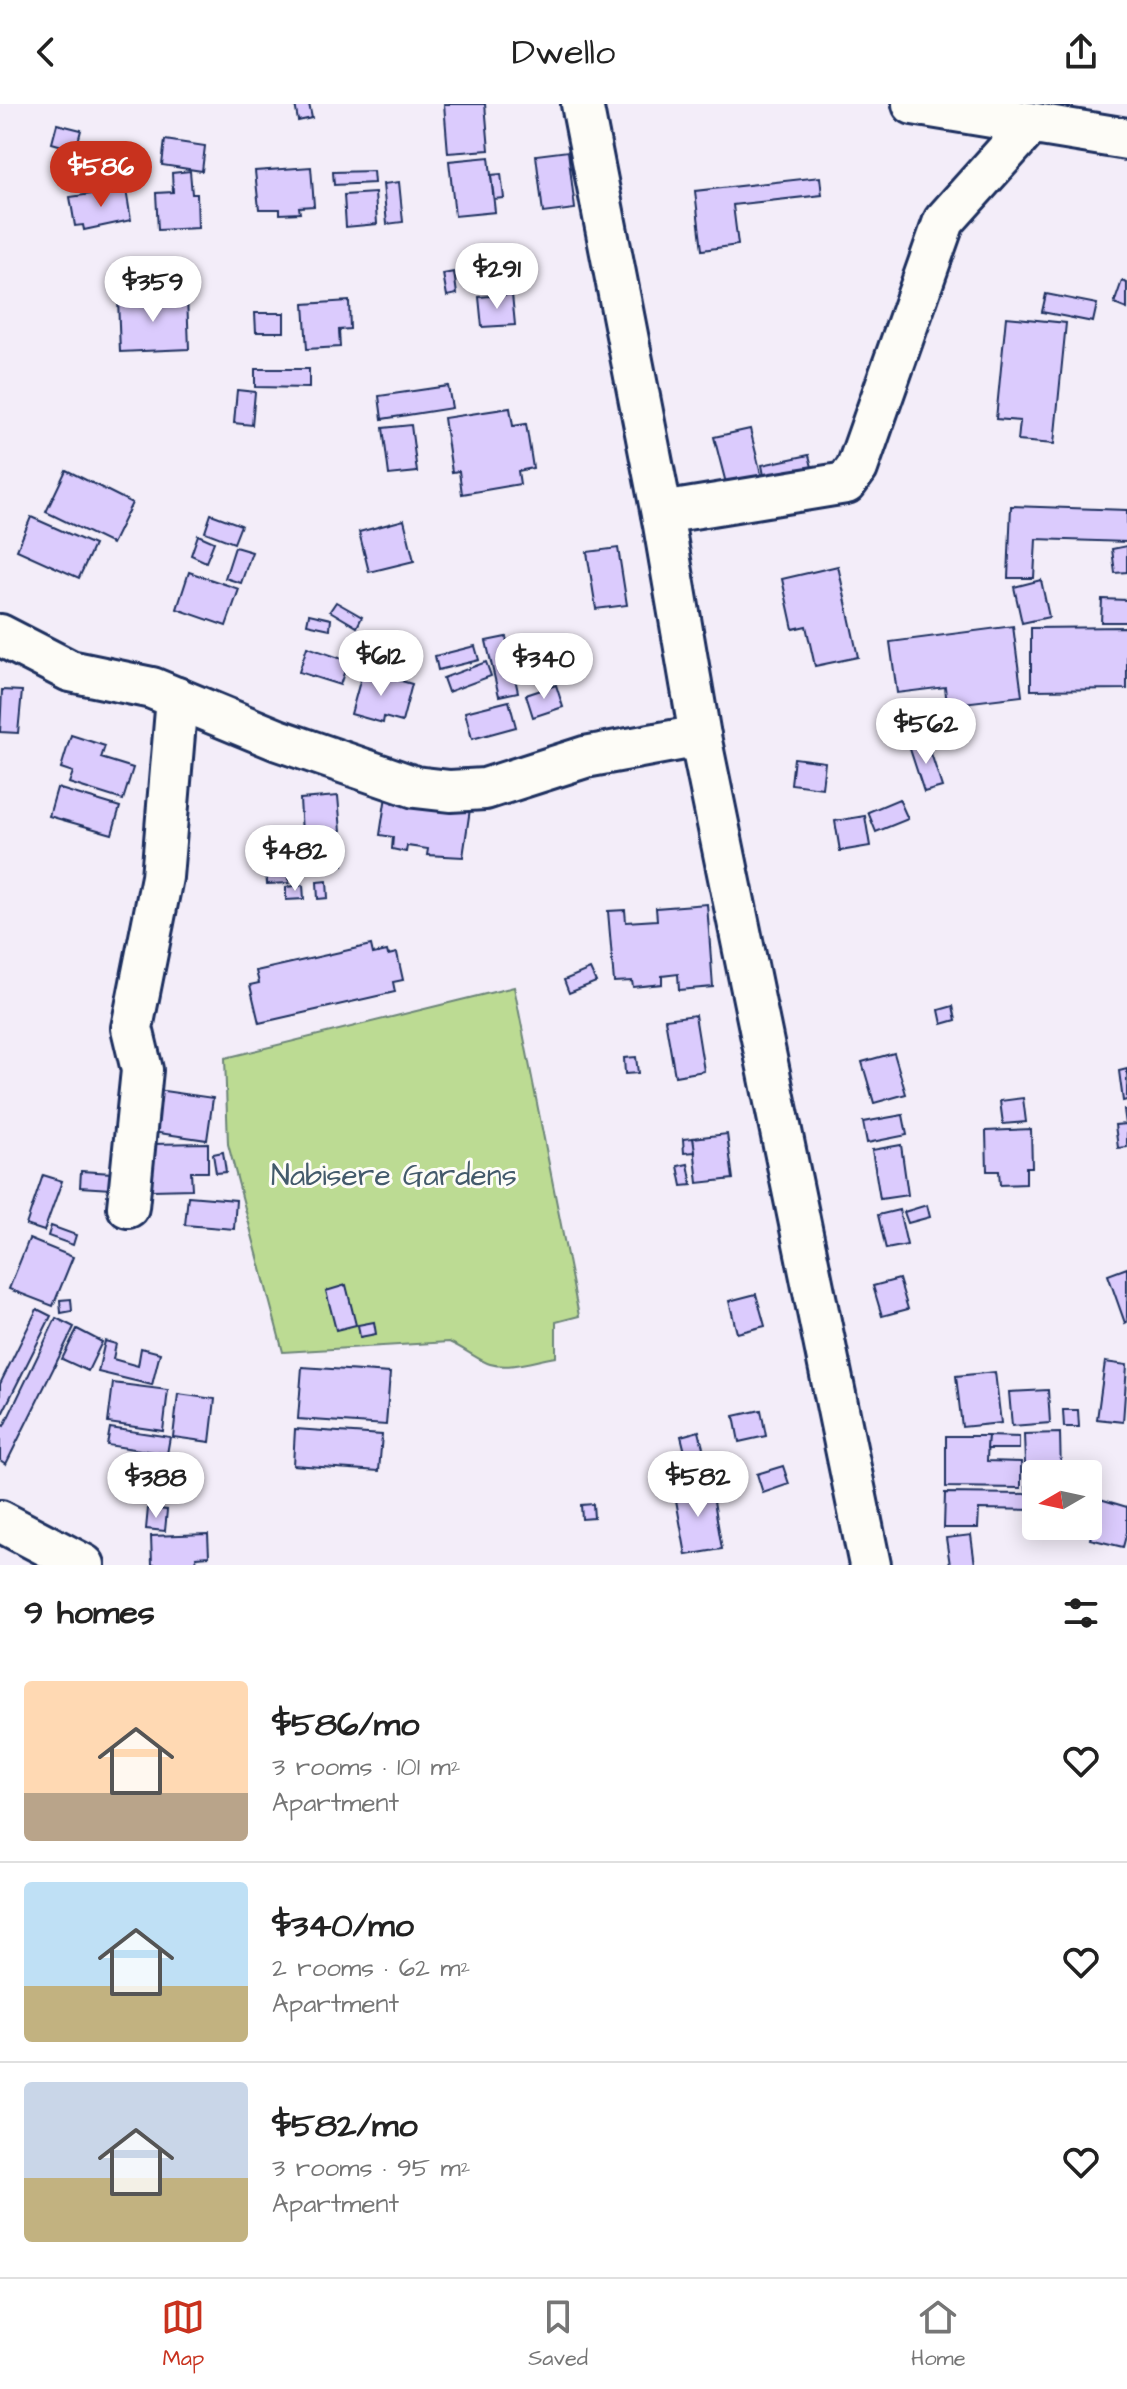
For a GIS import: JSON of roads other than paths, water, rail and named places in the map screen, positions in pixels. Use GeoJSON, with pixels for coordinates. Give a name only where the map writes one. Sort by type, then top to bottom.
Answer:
{"type":"FeatureCollection","features":[{"type":"Feature","properties":{"kind":"street"},"geometry":{"type":"LineString","coordinates":[[582,104],[662,513],[700,736],[870,1565]]}},
{"type":"Feature","properties":{"kind":"street"},"geometry":{"type":"LineString","coordinates":[[913,104],[1127,139]]}},
{"type":"Feature","properties":{"kind":"street"},"geometry":{"type":"LineString","coordinates":[[662,513],[846,483],[857,468],[944,221],[1031,124]]}},
{"type":"Feature","properties":{"kind":"street"},"geometry":{"type":"LineString","coordinates":[[0,635],[70,671],[152,688],[278,740],[402,783],[450,791],[485,789],[585,757],[700,736]]}},
{"type":"Feature","properties":{"kind":"street"},"geometry":{"type":"LineString","coordinates":[[128,1207],[142,1070],[132,1028],[162,877],[177,698]]}},
{"type":"Feature","properties":{"kind":"street"},"geometry":{"type":"LineString","coordinates":[[0,1521],[84,1565]]}},
{"type":"Feature","properties":{"kind":"park label","name":"Nabisere Gardens"},"geometry":{"type":"Point","coordinates":[394,1175]}}]}
